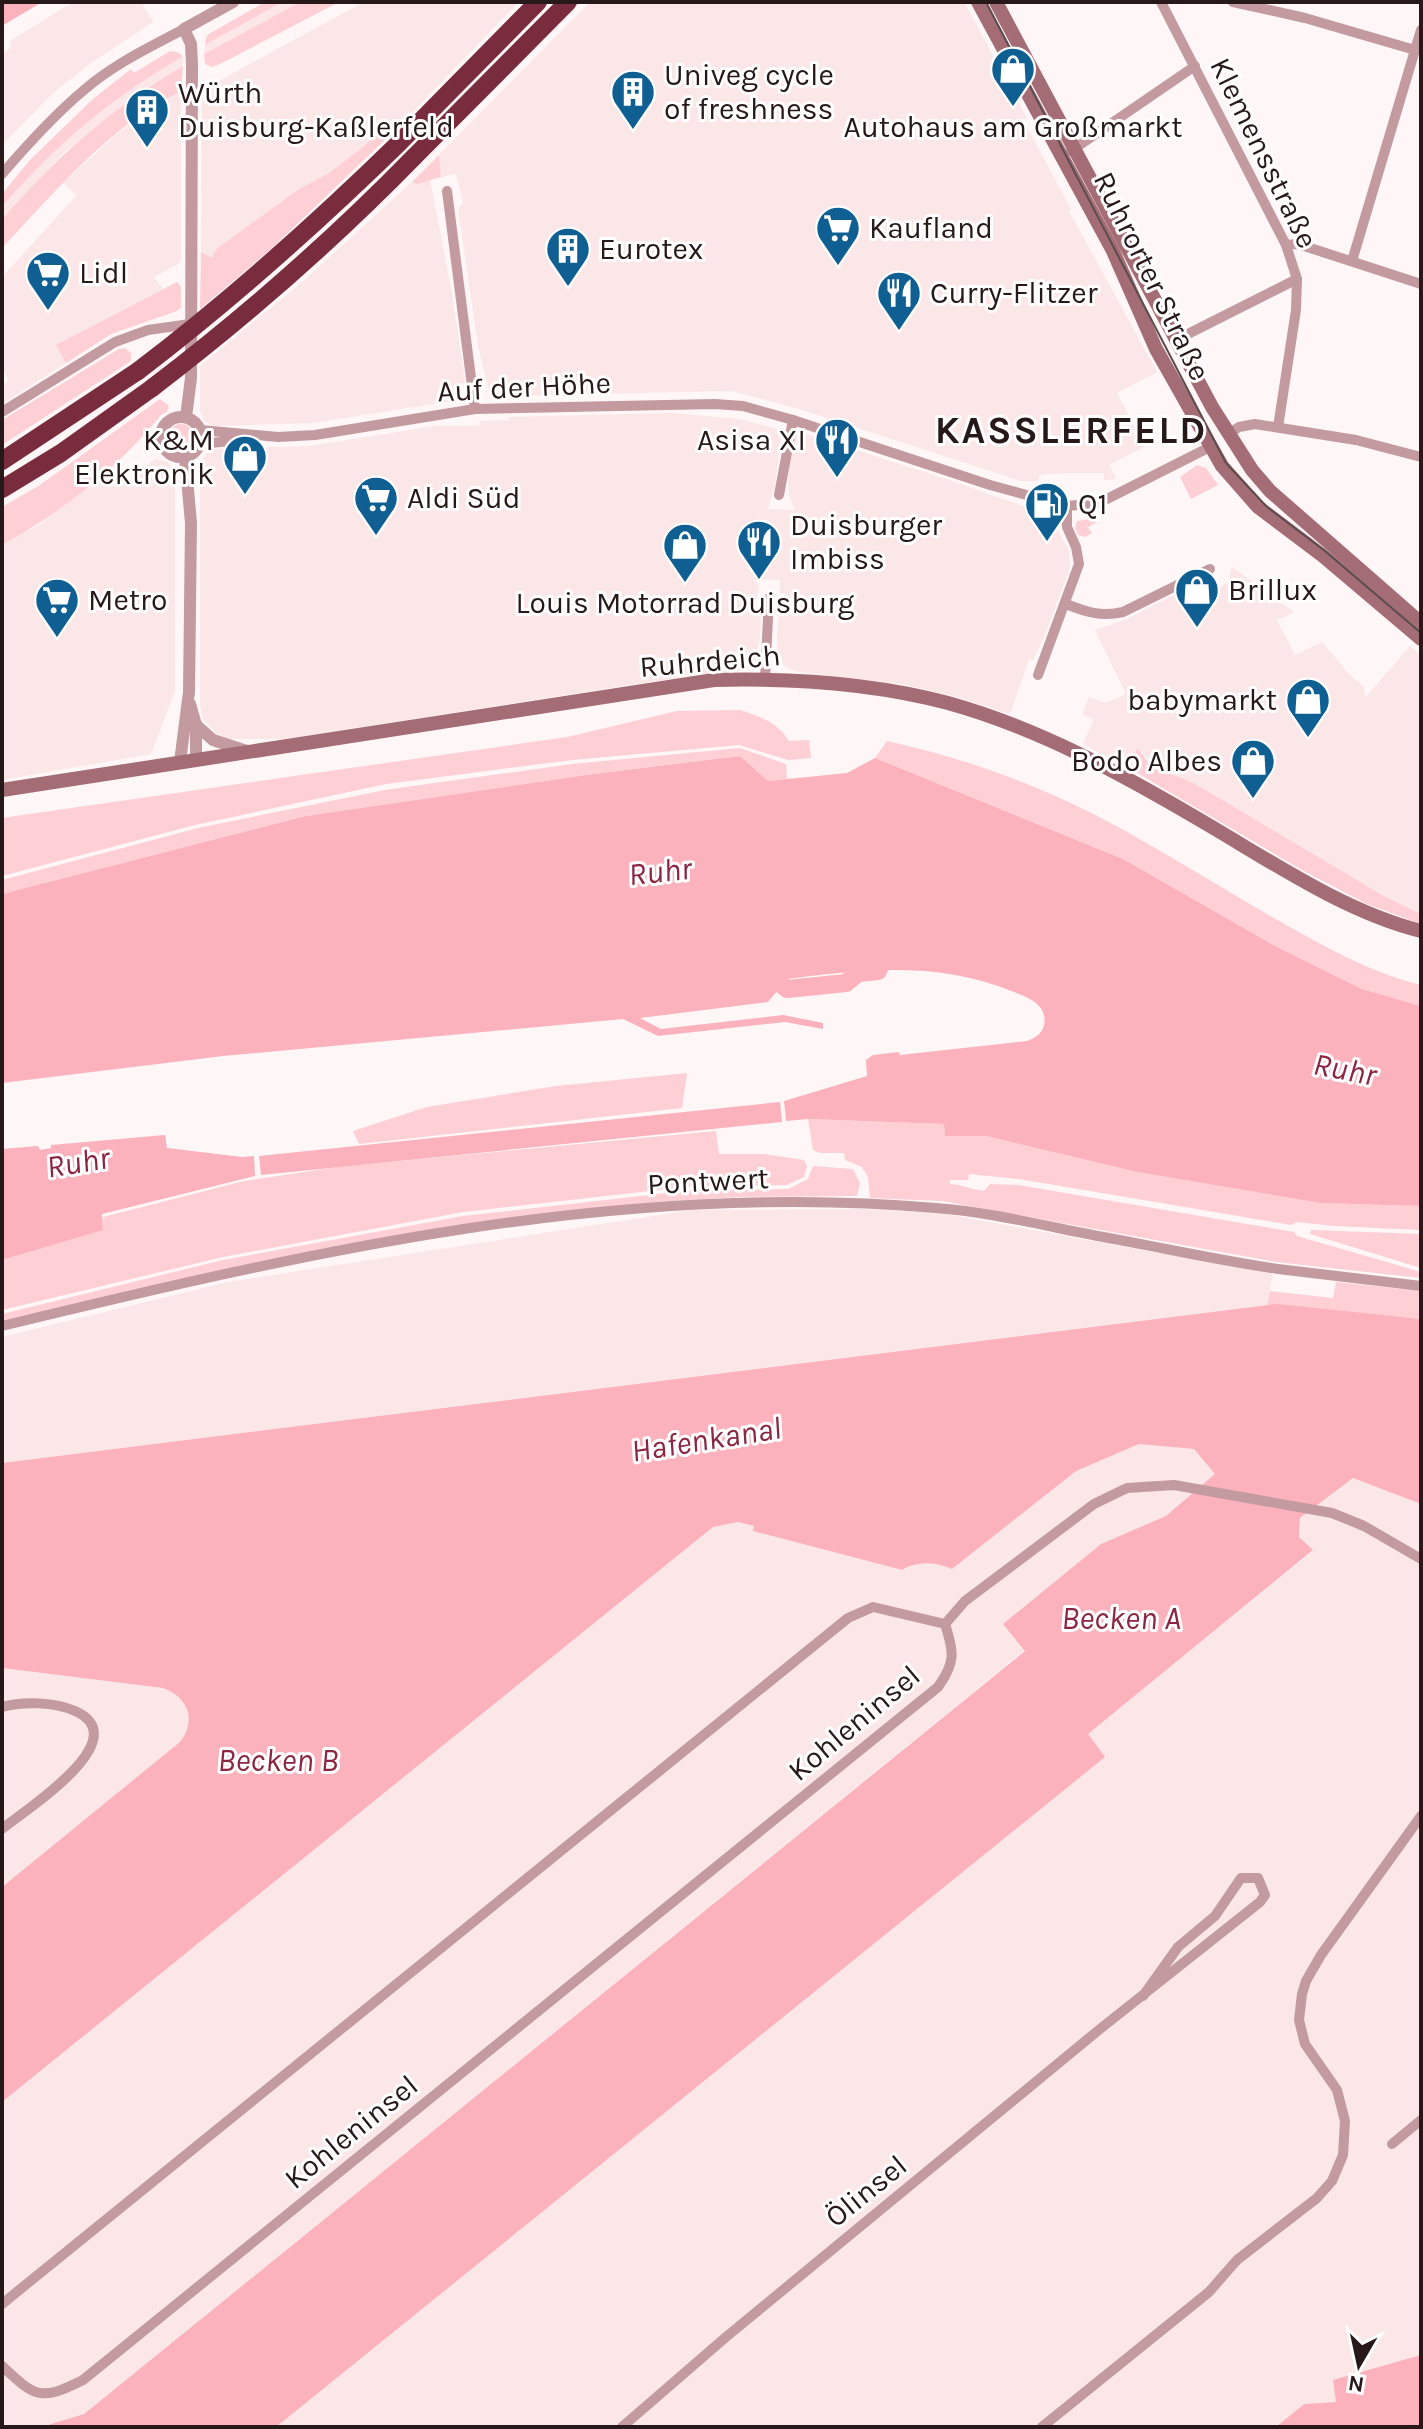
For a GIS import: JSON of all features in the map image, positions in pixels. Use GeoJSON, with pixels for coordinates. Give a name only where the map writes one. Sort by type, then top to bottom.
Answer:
{"type":"FeatureCollection","features":[{"type":"Feature","properties":{"kind":"highway"},"geometry":{"type":"LineString","coordinates":[[2,461],[138,371],[204,321],[278,258],[399,143],[538,2]]}},
{"type":"Feature","properties":{"kind":"highway"},"geometry":{"type":"LineString","coordinates":[[2,489],[61,453],[152,388],[217,339],[294,274],[351,221],[568,2]]}},
{"type":"Feature","properties":{"kind":"main road","name":"Ruhrorter Straße"},"geometry":{"type":"LineString","coordinates":[[978,2],[1068,152],[1228,434],[1270,491],[1421,623]]}},
{"type":"Feature","properties":{"kind":"main road","name":"Ruhrorter Straße"},"geometry":{"type":"LineString","coordinates":[[996,2],[1068,152],[1156,349],[1210,447],[1241,491],[1258,507],[1323,556],[1421,639]]}},
{"type":"Feature","properties":{"kind":"main road"},"geometry":{"type":"LineString","coordinates":[[1210,447],[1228,434]]}},
{"type":"Feature","properties":{"kind":"main road","name":"Ruhrdeich"},"geometry":{"type":"LineString","coordinates":[[2,790],[714,680],[795,680],[899,692],[1011,724],[1132,780],[1363,911],[1421,931]]}},
{"type":"Feature","properties":{"kind":"street"},"geometry":{"type":"LineString","coordinates":[[2,174],[40,131],[84,90],[144,49],[233,2]]}},
{"type":"Feature","properties":{"kind":"street","name":"Klemensstraße"},"geometry":{"type":"LineString","coordinates":[[1161,2],[1286,245],[1297,279],[1296,310],[1278,427]]}},
{"type":"Feature","properties":{"kind":"street"},"geometry":{"type":"LineString","coordinates":[[1233,2],[1305,18],[1415,50]]}},
{"type":"Feature","properties":{"kind":"street"},"geometry":{"type":"LineString","coordinates":[[184,29],[192,48],[191,378],[186,417]]}},
{"type":"Feature","properties":{"kind":"street"},"geometry":{"type":"LineString","coordinates":[[1352,261],[1421,30]]}},
{"type":"Feature","properties":{"kind":"street"},"geometry":{"type":"LineString","coordinates":[[1068,152],[1195,66]]}},
{"type":"Feature","properties":{"kind":"street"},"geometry":{"type":"LineString","coordinates":[[447,191],[475,409]]}},
{"type":"Feature","properties":{"kind":"street"},"geometry":{"type":"LineString","coordinates":[[1286,245],[1298,244],[1421,284]]}},
{"type":"Feature","properties":{"kind":"street"},"geometry":{"type":"LineString","coordinates":[[1176,340],[1297,279]]}},
{"type":"Feature","properties":{"kind":"street"},"geometry":{"type":"LineString","coordinates":[[2,412],[115,342],[148,330],[190,324]]}},
{"type":"Feature","properties":{"kind":"street","name":"Auf der Höhe"},"geometry":{"type":"LineString","coordinates":[[200,444],[315,435],[475,409],[702,403],[743,406],[793,420],[1004,490],[1067,506],[1099,503],[1210,447]]}},
{"type":"Feature","properties":{"kind":"street"},"geometry":{"type":"LineString","coordinates":[[179,417],[186,417],[200,430],[197,450],[185,457],[169,453],[163,444],[161,435],[167,423],[179,417]]}},
{"type":"Feature","properties":{"kind":"street"},"geometry":{"type":"LineString","coordinates":[[779,495],[793,420]]}},
{"type":"Feature","properties":{"kind":"street"},"geometry":{"type":"LineString","coordinates":[[1228,434],[1239,427],[1255,424],[1356,440],[1421,457]]}},
{"type":"Feature","properties":{"kind":"street","name":"Auf der Höhe"},"geometry":{"type":"LineString","coordinates":[[200,430],[259,437]]}},
{"type":"Feature","properties":{"kind":"street"},"geometry":{"type":"LineString","coordinates":[[180,762],[189,697],[191,523],[185,457]]}},
{"type":"Feature","properties":{"kind":"street"},"geometry":{"type":"LineString","coordinates":[[1038,675],[1066,604],[1079,556],[1067,527],[1067,506]]}},
{"type":"Feature","properties":{"kind":"street"},"geometry":{"type":"LineString","coordinates":[[1066,604],[1108,616],[1123,612],[1210,569]]}},
{"type":"Feature","properties":{"kind":"street"},"geometry":{"type":"LineString","coordinates":[[765,679],[769,598]]}},
{"type":"Feature","properties":{"kind":"street"},"geometry":{"type":"LineString","coordinates":[[189,697],[196,725],[196,759]]}},
{"type":"Feature","properties":{"kind":"street"},"geometry":{"type":"LineString","coordinates":[[196,725],[213,740],[247,751]]}},
{"type":"Feature","properties":{"kind":"street","name":"Pontwert"},"geometry":{"type":"LineString","coordinates":[[2,1326],[224,1274],[451,1231],[639,1209],[739,1202],[862,1203],[941,1208],[1274,1268],[1421,1286]]}},
{"type":"Feature","properties":{"kind":"street"},"geometry":{"type":"LineString","coordinates":[[945,1624],[965,1601],[1094,1504],[1127,1488],[1155,1485],[1190,1487],[1332,1513],[1364,1526],[1421,1559]]}},
{"type":"Feature","properties":{"kind":"street","name":"Kohleninsel"},"geometry":{"type":"LineString","coordinates":[[2,2304],[848,1618],[873,1607],[945,1624],[950,1641],[951,1670],[938,1687],[83,2380],[49,2394],[34,2392],[26,2389],[2,2366]]}},
{"type":"Feature","properties":{"kind":"street"},"geometry":{"type":"LineString","coordinates":[[2,1707],[31,1704],[68,1707],[85,1715],[92,1724],[93,1740],[90,1754],[74,1771],[2,1829]]}},
{"type":"Feature","properties":{"kind":"street"},"geometry":{"type":"LineString","coordinates":[[1042,2427],[1209,2292],[1237,2260],[1317,2198],[1332,2181],[1345,2147],[1344,2112],[1337,2090],[1305,2044],[1299,2020],[1302,1994],[1321,1955],[1421,1816]]}},
{"type":"Feature","properties":{"kind":"street","name":"Ölinsel"},"geometry":{"type":"LineString","coordinates":[[622,2427],[726,2337],[1260,1902],[1265,1895],[1258,1878],[1241,1878],[1215,1916],[1178,1947],[1143,1996]]}},
{"type":"Feature","properties":{"kind":"street"},"geometry":{"type":"LineString","coordinates":[[1392,2144],[1421,2120]]}},
{"type":"Feature","properties":{"kind":"shaded area"},"geometry":{"type":"Polygon","coordinates":[[[73,2],[141,2],[153,22],[91,63],[53,93],[2,145],[2,55],[12,46],[10,41],[73,2]]]}},
{"type":"Feature","properties":{"kind":"shaded area"},"geometry":{"type":"Polygon","coordinates":[[[265,2],[282,2],[205,45],[207,35],[265,2]]]}},
{"type":"Feature","properties":{"kind":"shaded area"},"geometry":{"type":"Polygon","coordinates":[[[282,2],[300,2],[204,54],[205,45],[282,2]]]}},
{"type":"Feature","properties":{"kind":"shaded area"},"geometry":{"type":"Polygon","coordinates":[[[300,2],[339,2],[222,63],[212,67],[205,64],[204,54],[300,2]]]}},
{"type":"Feature","properties":{"kind":"shaded area"},"geometry":{"type":"Polygon","coordinates":[[[364,2],[519,2],[391,134],[384,128],[329,173],[299,189],[216,249],[212,258],[201,252],[202,90],[364,2]]]}},
{"type":"Feature","properties":{"kind":"shaded area"},"geometry":{"type":"Polygon","coordinates":[[[590,2],[964,2],[1027,118],[1023,120],[1071,209],[1069,211],[1157,372],[1117,393],[1145,446],[1109,465],[1116,479],[1104,480],[1104,473],[1066,473],[1039,475],[1039,481],[1021,481],[796,408],[732,391],[490,396],[478,345],[458,209],[463,203],[456,174],[441,177],[439,155],[590,2]]]}},
{"type":"Feature","properties":{"kind":"shaded area"},"geometry":{"type":"Polygon","coordinates":[[[170,51],[183,56],[131,89],[64,142],[2,207],[2,194],[30,160],[93,99],[131,69],[134,73],[170,51]]]}},
{"type":"Feature","properties":{"kind":"shaded area"},"geometry":{"type":"Polygon","coordinates":[[[183,56],[183,66],[139,92],[63,153],[2,220],[2,207],[56,147],[134,85],[183,56]]]}},
{"type":"Feature","properties":{"kind":"shaded area"},"geometry":{"type":"Polygon","coordinates":[[[183,66],[181,92],[156,105],[108,140],[2,248],[2,220],[43,176],[109,116],[183,66]]]}},
{"type":"Feature","properties":{"kind":"shaded area"},"geometry":{"type":"Polygon","coordinates":[[[181,92],[181,260],[154,277],[163,289],[57,345],[66,363],[2,404],[2,385],[9,381],[2,367],[2,277],[77,195],[63,183],[118,133],[181,92]]]}},
{"type":"Feature","properties":{"kind":"shaded area"},"geometry":{"type":"Polygon","coordinates":[[[384,128],[391,134],[271,249],[200,309],[201,252],[212,258],[216,249],[299,189],[329,173],[384,128]]]}},
{"type":"Feature","properties":{"kind":"shaded area"},"geometry":{"type":"Polygon","coordinates":[[[439,155],[441,177],[417,184],[412,182],[439,155]]]}},
{"type":"Feature","properties":{"kind":"shaded area"},"geometry":{"type":"Polygon","coordinates":[[[430,180],[465,381],[451,401],[314,423],[214,426],[204,421],[200,410],[200,366],[301,283],[412,182],[417,184],[430,180]]]}},
{"type":"Feature","properties":{"kind":"shaded area"},"geometry":{"type":"Polygon","coordinates":[[[177,282],[181,287],[181,307],[177,311],[111,334],[66,363],[56,345],[177,282]]]}},
{"type":"Feature","properties":{"kind":"shaded area"},"geometry":{"type":"Polygon","coordinates":[[[125,348],[131,353],[131,361],[2,445],[2,420],[125,348]]]}},
{"type":"Feature","properties":{"kind":"shaded area"},"geometry":{"type":"Polygon","coordinates":[[[160,399],[169,406],[167,412],[108,471],[46,518],[2,545],[2,507],[40,485],[160,399]]]}},
{"type":"Feature","properties":{"kind":"shaded area"},"geometry":{"type":"Polygon","coordinates":[[[671,413],[740,419],[782,430],[775,485],[768,509],[795,510],[789,495],[790,454],[795,434],[807,434],[1050,516],[1069,551],[1070,568],[1044,637],[1033,660],[1029,659],[1010,714],[902,684],[798,672],[786,667],[780,660],[777,646],[778,620],[785,606],[785,593],[780,593],[780,580],[756,579],[755,582],[759,584],[756,606],[761,618],[756,660],[751,668],[741,671],[694,675],[285,739],[228,739],[217,734],[203,719],[200,705],[200,463],[210,449],[309,446],[435,426],[479,426],[480,421],[509,420],[509,417],[671,413]]]}},
{"type":"Feature","properties":{"kind":"shaded area"},"geometry":{"type":"Polygon","coordinates":[[[181,424],[190,428],[194,437],[190,446],[181,450],[172,446],[168,437],[172,428],[181,424]]]}},
{"type":"Feature","properties":{"kind":"shaded area"},"geometry":{"type":"Polygon","coordinates":[[[155,459],[168,462],[175,474],[175,691],[151,754],[2,780],[2,545],[40,524],[116,464],[130,479],[155,459]]]}},
{"type":"Feature","properties":{"kind":"shaded area"},"geometry":{"type":"Polygon","coordinates":[[[1197,465],[1206,468],[1218,485],[1191,499],[1180,477],[1197,465]]]}},
{"type":"Feature","properties":{"kind":"shaded area"},"geometry":{"type":"Polygon","coordinates":[[[1095,518],[1097,522],[1088,527],[1092,533],[1085,537],[1078,535],[1075,528],[1077,521],[1095,518]]]}},
{"type":"Feature","properties":{"kind":"shaded area"},"geometry":{"type":"Polygon","coordinates":[[[1232,567],[1294,612],[1277,620],[1295,655],[1322,642],[1364,687],[1365,698],[1410,646],[1421,655],[1421,914],[1382,895],[1194,783],[1158,769],[1137,749],[1132,770],[1083,744],[1094,719],[1082,714],[1089,697],[1106,703],[1126,694],[1095,630],[1127,619],[1193,585],[1199,583],[1212,588],[1221,587],[1228,582],[1232,567]]]}},
{"type":"Feature","properties":{"kind":"shaded area"},"geometry":{"type":"Polygon","coordinates":[[[740,710],[774,725],[789,741],[809,740],[811,758],[788,760],[739,745],[572,760],[386,784],[195,825],[2,876],[2,818],[567,737],[677,711],[740,710]]]}},
{"type":"Feature","properties":{"kind":"shaded area"},"geometry":{"type":"Polygon","coordinates":[[[887,741],[1015,779],[1076,806],[1136,837],[1328,948],[1380,972],[1421,985],[1421,1006],[1362,989],[1275,946],[1123,859],[875,758],[887,741]]]}},
{"type":"Feature","properties":{"kind":"shaded area"},"geometry":{"type":"Polygon","coordinates":[[[740,748],[786,764],[787,779],[768,781],[740,756],[306,816],[2,894],[2,880],[198,828],[385,790],[572,764],[740,748]]]}},
{"type":"Feature","properties":{"kind":"shaded area"},"geometry":{"type":"Polygon","coordinates":[[[1137,748],[1158,769],[1194,783],[1382,895],[1421,914],[1421,924],[1367,904],[1302,870],[1132,770],[1137,748]]]}},
{"type":"Feature","properties":{"kind":"shaded area"},"geometry":{"type":"Polygon","coordinates":[[[687,1073],[682,1108],[359,1144],[353,1131],[427,1107],[556,1086],[687,1073]]]}},
{"type":"Feature","properties":{"kind":"shaded area"},"geometry":{"type":"Polygon","coordinates":[[[808,1119],[944,1124],[945,1136],[986,1136],[1137,1172],[1320,1203],[1421,1206],[1421,1230],[1298,1222],[1291,1225],[1019,1179],[969,1174],[968,1180],[950,1180],[950,1184],[984,1191],[990,1184],[1018,1185],[1294,1232],[1297,1236],[1421,1272],[1421,1278],[1276,1262],[942,1201],[870,1198],[868,1177],[862,1167],[845,1160],[844,1153],[813,1150],[808,1119]]]}},
{"type":"Feature","properties":{"kind":"shaded area"},"geometry":{"type":"Polygon","coordinates":[[[716,1131],[719,1154],[764,1154],[804,1160],[807,1166],[804,1177],[787,1185],[685,1187],[463,1212],[223,1257],[2,1310],[2,1260],[102,1230],[103,1217],[244,1181],[338,1167],[716,1131]]]}},
{"type":"Feature","properties":{"kind":"shaded area"},"geometry":{"type":"Polygon","coordinates":[[[813,1166],[853,1169],[860,1183],[857,1196],[739,1197],[654,1202],[450,1226],[223,1270],[2,1322],[2,1314],[223,1260],[463,1216],[685,1191],[788,1189],[808,1179],[813,1166]]]}},
{"type":"Feature","properties":{"kind":"shaded area"},"geometry":{"type":"Polygon","coordinates":[[[864,1209],[940,1213],[1273,1274],[1267,1305],[2,1463],[2,1337],[228,1282],[692,1210],[864,1209]]]}},
{"type":"Feature","properties":{"kind":"shaded area"},"geometry":{"type":"Polygon","coordinates":[[[1311,1230],[1421,1234],[1421,1268],[1310,1234],[1311,1230]]]}},
{"type":"Feature","properties":{"kind":"shaded area"},"geometry":{"type":"Polygon","coordinates":[[[1336,1282],[1421,1291],[1421,1319],[1267,1305],[1270,1291],[1333,1298],[1336,1282]]]}},
{"type":"Feature","properties":{"kind":"shaded area"},"geometry":{"type":"Polygon","coordinates":[[[1139,1444],[1194,1449],[1216,1475],[1167,1516],[1101,1544],[1004,1624],[1025,1650],[84,2414],[41,2427],[2,2427],[2,2102],[713,1527],[738,1522],[755,1526],[754,1531],[901,1570],[912,1563],[952,1569],[1076,1471],[1139,1444]]]}},
{"type":"Feature","properties":{"kind":"shaded area"},"geometry":{"type":"Polygon","coordinates":[[[1353,1478],[1421,1504],[1421,2355],[1334,2380],[1336,2402],[1304,2404],[1276,2427],[276,2427],[1104,1757],[1088,1734],[1313,1551],[1299,1537],[1300,1518],[1353,1478]]]}},
{"type":"Feature","properties":{"kind":"shaded area"},"geometry":{"type":"Polygon","coordinates":[[[2,1668],[163,1688],[179,1695],[185,1703],[190,1724],[181,1742],[2,1887],[2,1668]]]}},
{"type":"Feature","properties":{"kind":"water"},"geometry":{"type":"Polygon","coordinates":[[[2,2],[42,2],[2,26],[2,2]]]}},
{"type":"Feature","properties":{"kind":"water","name":"Ruhr"},"geometry":{"type":"Polygon","coordinates":[[[740,756],[768,781],[847,773],[875,758],[1123,859],[1275,946],[1362,989],[1421,1006],[1421,1206],[1320,1203],[1137,1172],[986,1136],[945,1136],[944,1124],[808,1119],[786,1121],[784,1101],[867,1076],[866,1060],[873,1055],[899,1052],[900,1055],[1027,1041],[1042,1031],[1043,1012],[1031,1000],[985,982],[930,972],[846,972],[787,979],[768,1002],[640,1018],[661,1029],[783,1015],[823,1023],[823,1029],[785,1022],[658,1036],[623,1019],[223,1056],[2,1083],[2,894],[306,816],[740,756]]]}},
{"type":"Feature","properties":{"kind":"water"},"geometry":{"type":"Polygon","coordinates":[[[780,1102],[782,1122],[261,1175],[259,1156],[780,1102]]]}},
{"type":"Feature","properties":{"kind":"water","name":"Ruhr"},"geometry":{"type":"Polygon","coordinates":[[[165,1135],[167,1148],[254,1156],[255,1176],[102,1214],[103,1230],[2,1260],[2,1149],[38,1146],[40,1150],[51,1148],[51,1145],[165,1135]]]}},
{"type":"Feature","properties":{"kind":"water"},"geometry":{"type":"Polygon","coordinates":[[[1277,1304],[1421,1319],[1421,1504],[1353,1478],[1300,1518],[1299,1537],[1313,1550],[1088,1734],[1105,1757],[276,2427],[41,2427],[84,2414],[1025,1651],[1003,1624],[1101,1544],[1166,1516],[1215,1474],[1194,1449],[1139,1444],[1076,1471],[952,1569],[926,1564],[902,1570],[753,1531],[754,1526],[738,1522],[713,1527],[2,2102],[2,1887],[180,1742],[189,1718],[179,1697],[163,1688],[2,1668],[2,1463],[1277,1304]]]}},
{"type":"Feature","properties":{"kind":"water"},"geometry":{"type":"Polygon","coordinates":[[[1421,2355],[1421,2427],[1276,2427],[1304,2404],[1336,2402],[1333,2380],[1421,2355]]]}},
{"type":"Feature","properties":{"kind":"waterway"},"geometry":{"type":"LineString","coordinates":[[782,985],[787,989],[846,983],[858,973],[879,969]]}},
{"type":"Feature","properties":{"kind":"tram line"},"geometry":{"type":"LineString","coordinates":[[986,2],[1226,463],[1267,507],[1325,551],[1421,633]]}},
{"type":"Feature","properties":{"kind":"place","name":"Autohaus am Großmarkt"},"geometry":{"type":"Point","coordinates":[1013,108]}},
{"type":"Feature","properties":{"kind":"place","name":"Univeg cycle of freshness"},"geometry":{"type":"Point","coordinates":[633,131]}},
{"type":"Feature","properties":{"kind":"place","name":"Würth Duisburg-Kaßlerfeld"},"geometry":{"type":"Point","coordinates":[147,149]}},
{"type":"Feature","properties":{"kind":"place","name":"Kaufland"},"geometry":{"type":"Point","coordinates":[838,267]}},
{"type":"Feature","properties":{"kind":"place","name":"Eurotex"},"geometry":{"type":"Point","coordinates":[568,288]}},
{"type":"Feature","properties":{"kind":"place","name":"Lidl"},"geometry":{"type":"Point","coordinates":[48,312]}},
{"type":"Feature","properties":{"kind":"place","name":"Curry-Flitzer"},"geometry":{"type":"Point","coordinates":[899,332]}},
{"type":"Feature","properties":{"kind":"place","name":"Asisa XI"},"geometry":{"type":"Point","coordinates":[837,479]}},
{"type":"Feature","properties":{"kind":"place","name":"K&M Elektronik"},"geometry":{"type":"Point","coordinates":[245,496]}},
{"type":"Feature","properties":{"kind":"place","name":"Aldi Süd"},"geometry":{"type":"Point","coordinates":[376,537]}},
{"type":"Feature","properties":{"kind":"place","name":"Q1"},"geometry":{"type":"Point","coordinates":[1047,543]}},
{"type":"Feature","properties":{"kind":"place","name":"Duisburger Imbiss"},"geometry":{"type":"Point","coordinates":[759,581]}},
{"type":"Feature","properties":{"kind":"place","name":"Louis Motorrad Duisburg"},"geometry":{"type":"Point","coordinates":[685,584]}},
{"type":"Feature","properties":{"kind":"place","name":"Brillux"},"geometry":{"type":"Point","coordinates":[1197,629]}},
{"type":"Feature","properties":{"kind":"place","name":"Metro"},"geometry":{"type":"Point","coordinates":[57,639]}},
{"type":"Feature","properties":{"kind":"place","name":"babymarkt"},"geometry":{"type":"Point","coordinates":[1308,739]}},
{"type":"Feature","properties":{"kind":"place","name":"Bodo Albes"},"geometry":{"type":"Point","coordinates":[1253,800]}},
{"type":"Feature","properties":{"kind":"district","name":"KASSLERFELD"},"geometry":{"type":"Point","coordinates":[1071,430]}},
{"type":"Feature","properties":{"kind":"water label","name":"Hafenkanal"},"geometry":{"type":"Point","coordinates":[706,1439]}},
{"type":"Feature","properties":{"kind":"water label","name":"Becken A"},"geometry":{"type":"Point","coordinates":[1121,1618]}},
{"type":"Feature","properties":{"kind":"water label","name":"Becken B"},"geometry":{"type":"Point","coordinates":[278,1760]}}]}
